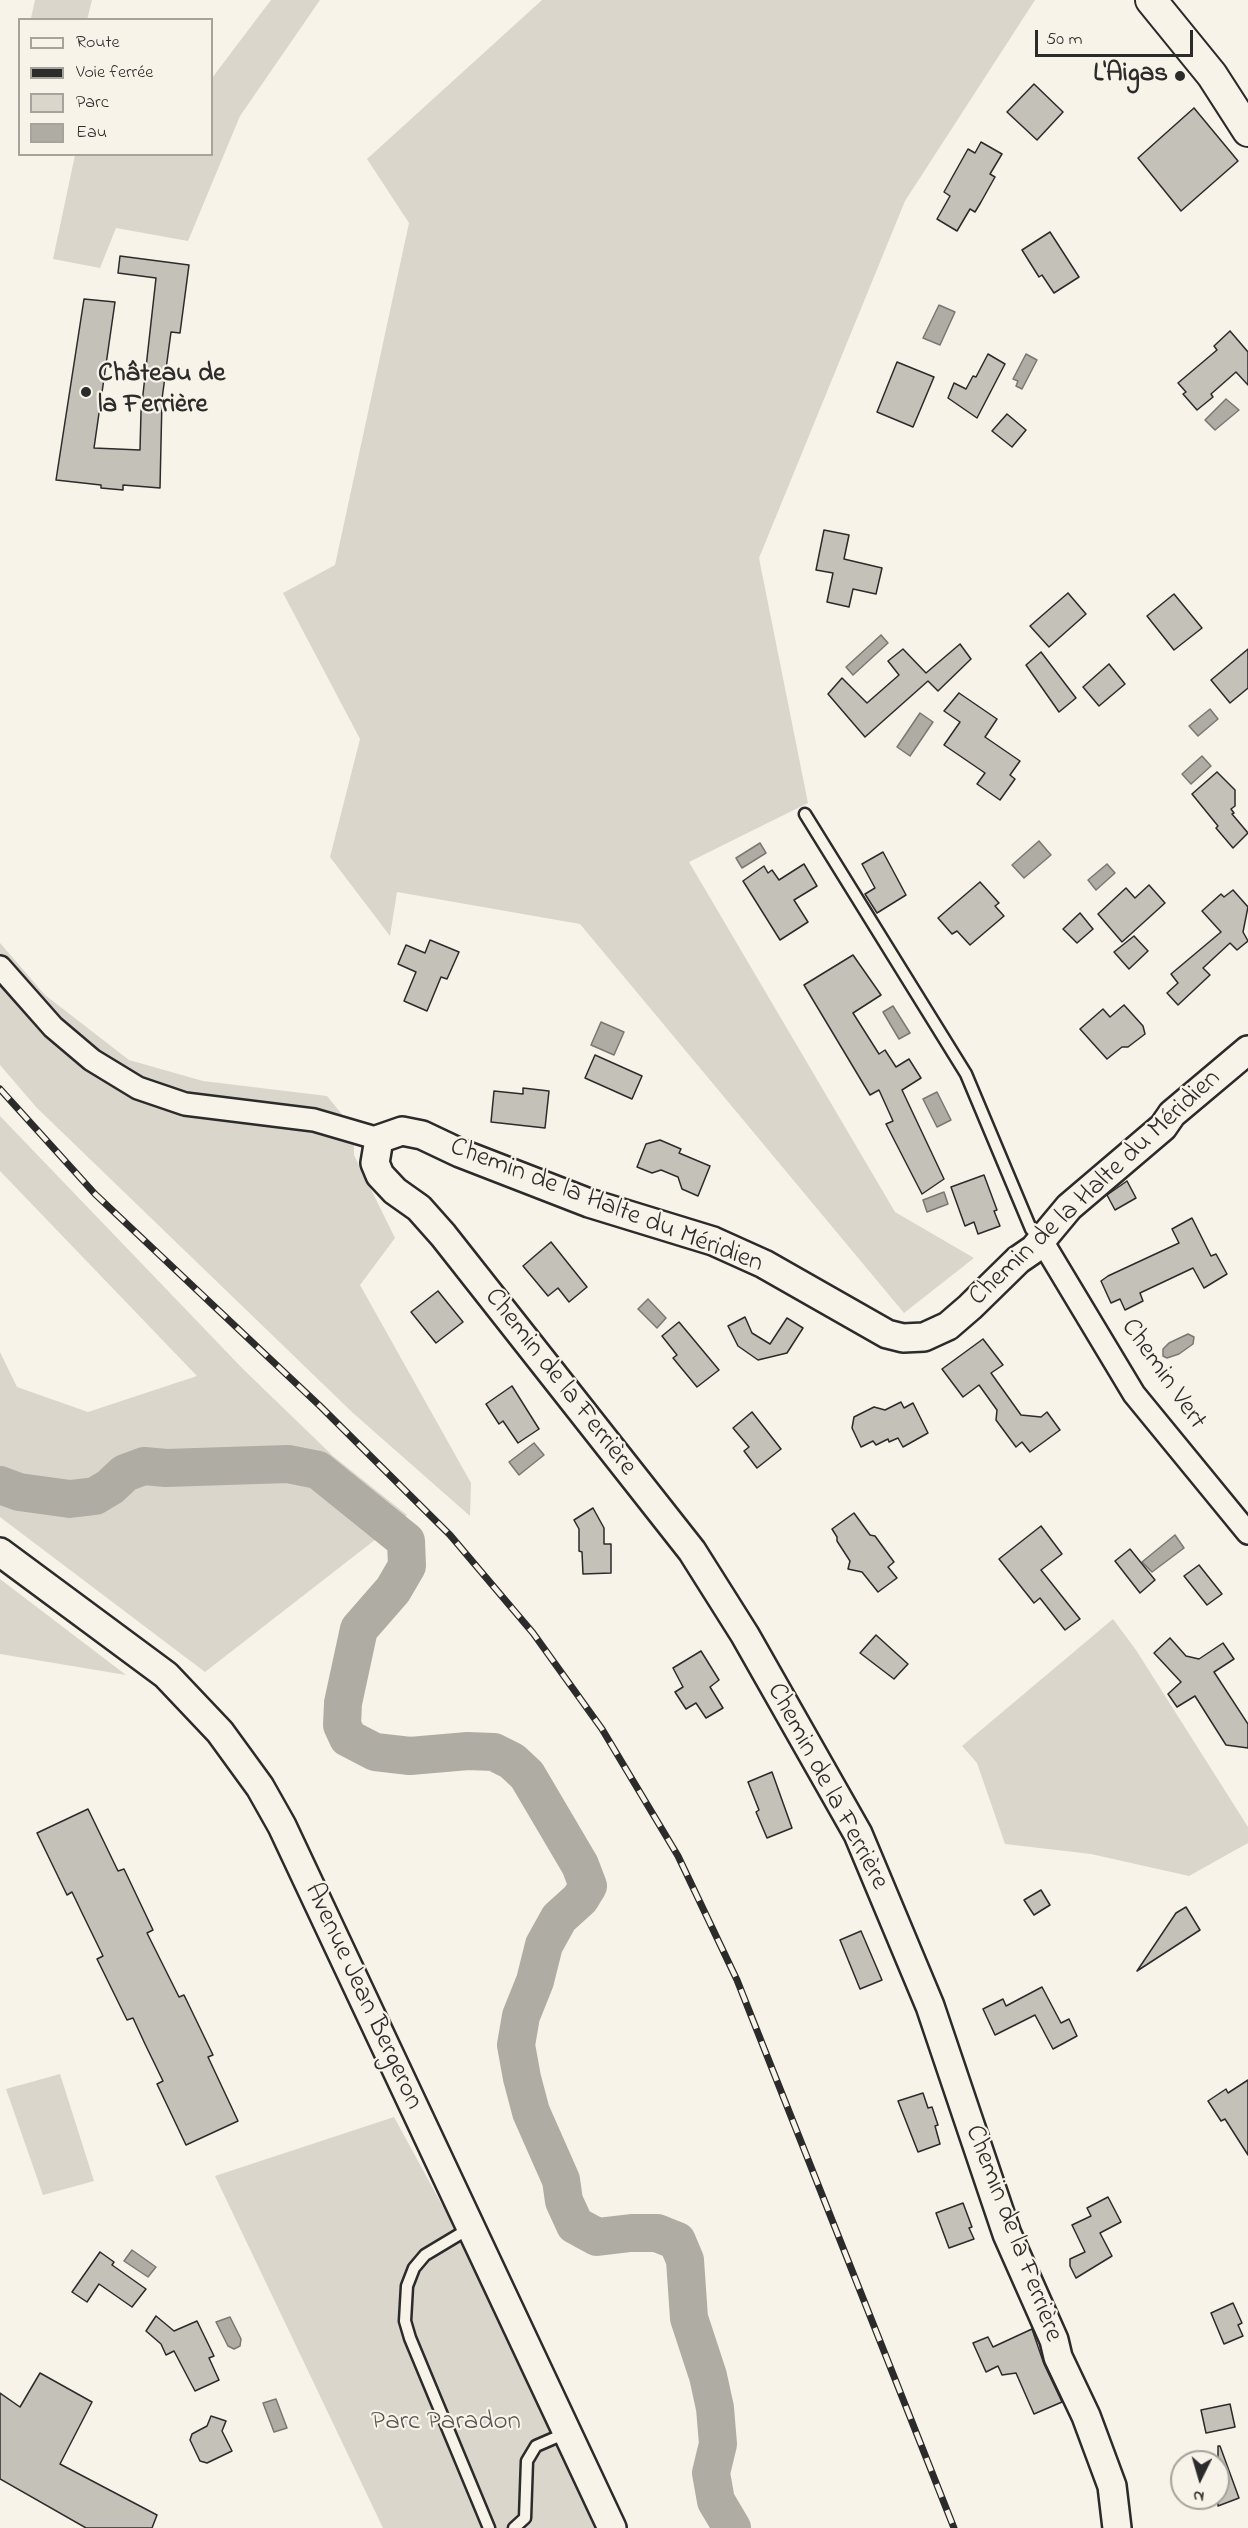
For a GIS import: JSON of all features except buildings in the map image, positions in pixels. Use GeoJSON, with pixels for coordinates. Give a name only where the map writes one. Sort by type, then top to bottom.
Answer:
{"type":"FeatureCollection","features":[{"type":"Feature","properties":{"kind":"main road"},"geometry":{"type":"LineString","coordinates":[[1132,0],[1203,85],[1244,126]]}},
{"type":"Feature","properties":{"kind":"main road"},"geometry":{"type":"LineString","coordinates":[[1151,0],[1212,75],[1244,126]]}},
{"type":"Feature","properties":{"kind":"street","name":"Chemin de la Halte du Méridien"},"geometry":{"type":"LineString","coordinates":[[0,967],[53,1028],[92,1060],[138,1088],[185,1104],[314,1120],[379,1139],[402,1131],[422,1135],[460,1154],[589,1203],[713,1241],[764,1264],[873,1328],[903,1338],[924,1337],[948,1326],[1042,1241],[1049,1228],[1068,1208],[1162,1127],[1172,1114],[1248,1050]]}},
{"type":"Feature","properties":{"kind":"street","name":"Chemin de la Ferrière"},"geometry":{"type":"LineString","coordinates":[[379,1139],[375,1163],[380,1175],[395,1191],[419,1208],[443,1235],[692,1551],[745,1635],[858,1834],[930,2006],[1007,2235],[1054,2340],[1058,2357],[1086,2416],[1112,2486],[1117,2528]]}},
{"type":"Feature","properties":{"kind":"street","name":"Chemin Vert"},"geometry":{"type":"LineString","coordinates":[[1042,1241],[1134,1394],[1248,1533]]}},
{"type":"Feature","properties":{"kind":"street","name":"Avenue Jean Bergeron"},"geometry":{"type":"LineString","coordinates":[[0,1552],[166,1675],[220,1732],[260,1786],[282,1826],[612,2528]]}},
{"type":"Feature","properties":{"kind":"lane"},"geometry":{"type":"LineString","coordinates":[[805,814],[966,1074],[1031,1229],[1042,1241]]}},
{"type":"Feature","properties":{"kind":"lane"},"geometry":{"type":"LineString","coordinates":[[470,2228],[425,2255],[414,2268],[404,2301],[405,2320],[410,2338],[489,2528]]}},
{"type":"Feature","properties":{"kind":"lane"},"geometry":{"type":"LineString","coordinates":[[514,2528],[525,2518],[527,2462],[536,2446],[567,2432]]}},
{"type":"Feature","properties":{"kind":"green space"},"geometry":{"type":"Polygon","coordinates":[[[35,0],[92,0],[88,18],[31,18],[35,0]]]}},
{"type":"Feature","properties":{"kind":"green space"},"geometry":{"type":"Polygon","coordinates":[[[271,0],[320,0],[240,116],[188,241],[116,228],[100,268],[53,259],[75,156],[213,156],[213,77],[271,0]]]}},
{"type":"Feature","properties":{"kind":"green space"},"geometry":{"type":"Polygon","coordinates":[[[542,0],[1035,0],[905,201],[759,558],[808,803],[689,862],[895,1212],[974,1258],[904,1313],[580,924],[397,892],[390,936],[330,857],[360,739],[283,593],[335,565],[409,223],[367,159],[542,0]]]}},
{"type":"Feature","properties":{"kind":"green space"},"geometry":{"type":"Polygon","coordinates":[[[0,943],[45,995],[129,1060],[203,1081],[327,1096],[354,1129],[354,1155],[395,1238],[360,1285],[471,1483],[470,1516],[353,1413],[37,1108],[0,1065],[0,943]]]}},
{"type":"Feature","properties":{"kind":"green space"},"geometry":{"type":"Polygon","coordinates":[[[0,1116],[243,1369],[333,1456],[407,1515],[205,1672],[0,1517],[0,1352],[17,1387],[88,1412],[197,1376],[0,1171],[0,1116]]]}},
{"type":"Feature","properties":{"kind":"green space"},"geometry":{"type":"Polygon","coordinates":[[[0,1579],[126,1675],[0,1654],[0,1579]]]}},
{"type":"Feature","properties":{"kind":"green space"},"geometry":{"type":"Polygon","coordinates":[[[1113,1619],[1136,1650],[1248,1827],[1248,1843],[1189,1876],[1091,1854],[1005,1844],[977,1763],[962,1746],[1113,1619]]]}},
{"type":"Feature","properties":{"kind":"green space"},"geometry":{"type":"Polygon","coordinates":[[[60,2074],[94,2181],[43,2195],[6,2089],[60,2074]]]}},
{"type":"Feature","properties":{"kind":"green space","name":"Parc Paradon"},"geometry":{"type":"Polygon","coordinates":[[[394,2117],[566,2432],[602,2528],[383,2528],[215,2176],[394,2117]]]}},
{"type":"Feature","properties":{"kind":"water"},"geometry":{"type":"Polygon","coordinates":[[[939,305],[955,312],[940,345],[923,338],[939,305]]]}},
{"type":"Feature","properties":{"kind":"water"},"geometry":{"type":"Polygon","coordinates":[[[1026,354],[1037,360],[1022,389],[1016,386],[1018,381],[1013,379],[1026,354]]]}},
{"type":"Feature","properties":{"kind":"water"},"geometry":{"type":"Polygon","coordinates":[[[1226,399],[1239,410],[1215,430],[1205,420],[1226,399]]]}},
{"type":"Feature","properties":{"kind":"water"},"geometry":{"type":"Polygon","coordinates":[[[881,635],[888,643],[853,675],[846,667],[881,635]]]}},
{"type":"Feature","properties":{"kind":"water"},"geometry":{"type":"Polygon","coordinates":[[[1210,709],[1218,719],[1198,736],[1189,726],[1210,709]]]}},
{"type":"Feature","properties":{"kind":"water"},"geometry":{"type":"Polygon","coordinates":[[[920,713],[933,722],[910,756],[897,747],[920,713]]]}},
{"type":"Feature","properties":{"kind":"water"},"geometry":{"type":"Polygon","coordinates":[[[1202,756],[1211,766],[1191,784],[1182,774],[1202,756]]]}},
{"type":"Feature","properties":{"kind":"water"},"geometry":{"type":"Polygon","coordinates":[[[1039,841],[1051,855],[1024,878],[1012,865],[1039,841]]]}},
{"type":"Feature","properties":{"kind":"water"},"geometry":{"type":"Polygon","coordinates":[[[760,843],[766,853],[742,868],[736,858],[760,843]]]}},
{"type":"Feature","properties":{"kind":"water"},"geometry":{"type":"Polygon","coordinates":[[[1107,864],[1115,873],[1096,890],[1088,880],[1107,864]]]}},
{"type":"Feature","properties":{"kind":"water"},"geometry":{"type":"Polygon","coordinates":[[[893,1006],[910,1033],[899,1039],[883,1012],[893,1006]]]}},
{"type":"Feature","properties":{"kind":"water"},"geometry":{"type":"Polygon","coordinates":[[[601,1022],[624,1032],[614,1055],[591,1045],[601,1022]]]}},
{"type":"Feature","properties":{"kind":"water"},"geometry":{"type":"Polygon","coordinates":[[[937,1092],[951,1120],[937,1127],[923,1099],[937,1092]]]}},
{"type":"Feature","properties":{"kind":"water"},"geometry":{"type":"Polygon","coordinates":[[[944,1192],[948,1204],[927,1212],[923,1200],[944,1192]]]}},
{"type":"Feature","properties":{"kind":"water"},"geometry":{"type":"Polygon","coordinates":[[[648,1299],[666,1318],[657,1328],[638,1309],[648,1299]]]}},
{"type":"Feature","properties":{"kind":"water"},"geometry":{"type":"Polygon","coordinates":[[[1188,1334],[1194,1337],[1193,1344],[1179,1354],[1167,1358],[1163,1356],[1163,1349],[1169,1343],[1188,1334]]]}},
{"type":"Feature","properties":{"kind":"water"},"geometry":{"type":"Polygon","coordinates":[[[534,1443],[544,1455],[519,1475],[509,1462],[534,1443]]]}},
{"type":"Feature","properties":{"kind":"water"},"geometry":{"type":"Polygon","coordinates":[[[1175,1535],[1184,1548],[1152,1572],[1142,1562],[1175,1535]]]}},
{"type":"Feature","properties":{"kind":"water"},"geometry":{"type":"Polygon","coordinates":[[[132,2250],[156,2267],[148,2277],[124,2261],[132,2250]]]}},
{"type":"Feature","properties":{"kind":"water"},"geometry":{"type":"Polygon","coordinates":[[[230,2317],[241,2339],[240,2346],[234,2349],[228,2346],[216,2322],[230,2317]]]}},
{"type":"Feature","properties":{"kind":"water"},"geometry":{"type":"Polygon","coordinates":[[[276,2399],[287,2428],[274,2432],[263,2403],[276,2399]]]}},
{"type":"Feature","properties":{"kind":"waterway"},"geometry":{"type":"LineString","coordinates":[[0,1485],[19,1492],[70,1499],[95,1496],[110,1487],[125,1473],[144,1466],[166,1468],[288,1464],[318,1470],[406,1541],[407,1566],[393,1590],[359,1629],[343,1703],[342,1725],[348,1738],[375,1752],[410,1756],[468,1751],[494,1752],[512,1761],[527,1775],[580,1865],[588,1886],[580,1899],[559,1918],[544,1945],[535,1981],[521,2016],[516,2045],[522,2078],[531,2112],[561,2180],[564,2201],[575,2225],[597,2237],[657,2233],[677,2241],[685,2260],[689,2318],[708,2376],[715,2408],[718,2444],[711,2473],[716,2501],[732,2528]]}},
{"type":"Feature","properties":{"kind":"railway"},"geometry":{"type":"LineString","coordinates":[[0,1089],[95,1194],[320,1406],[450,1535],[533,1633],[602,1729],[678,1856],[737,1980],[954,2528]]}},
{"type":"Feature","properties":{"kind":"place","name":"L'Aigas"},"geometry":{"type":"Point","coordinates":[1180,76]}},
{"type":"Feature","properties":{"kind":"place","name":"Château de la Ferrière"},"geometry":{"type":"Point","coordinates":[86,392]}}]}
